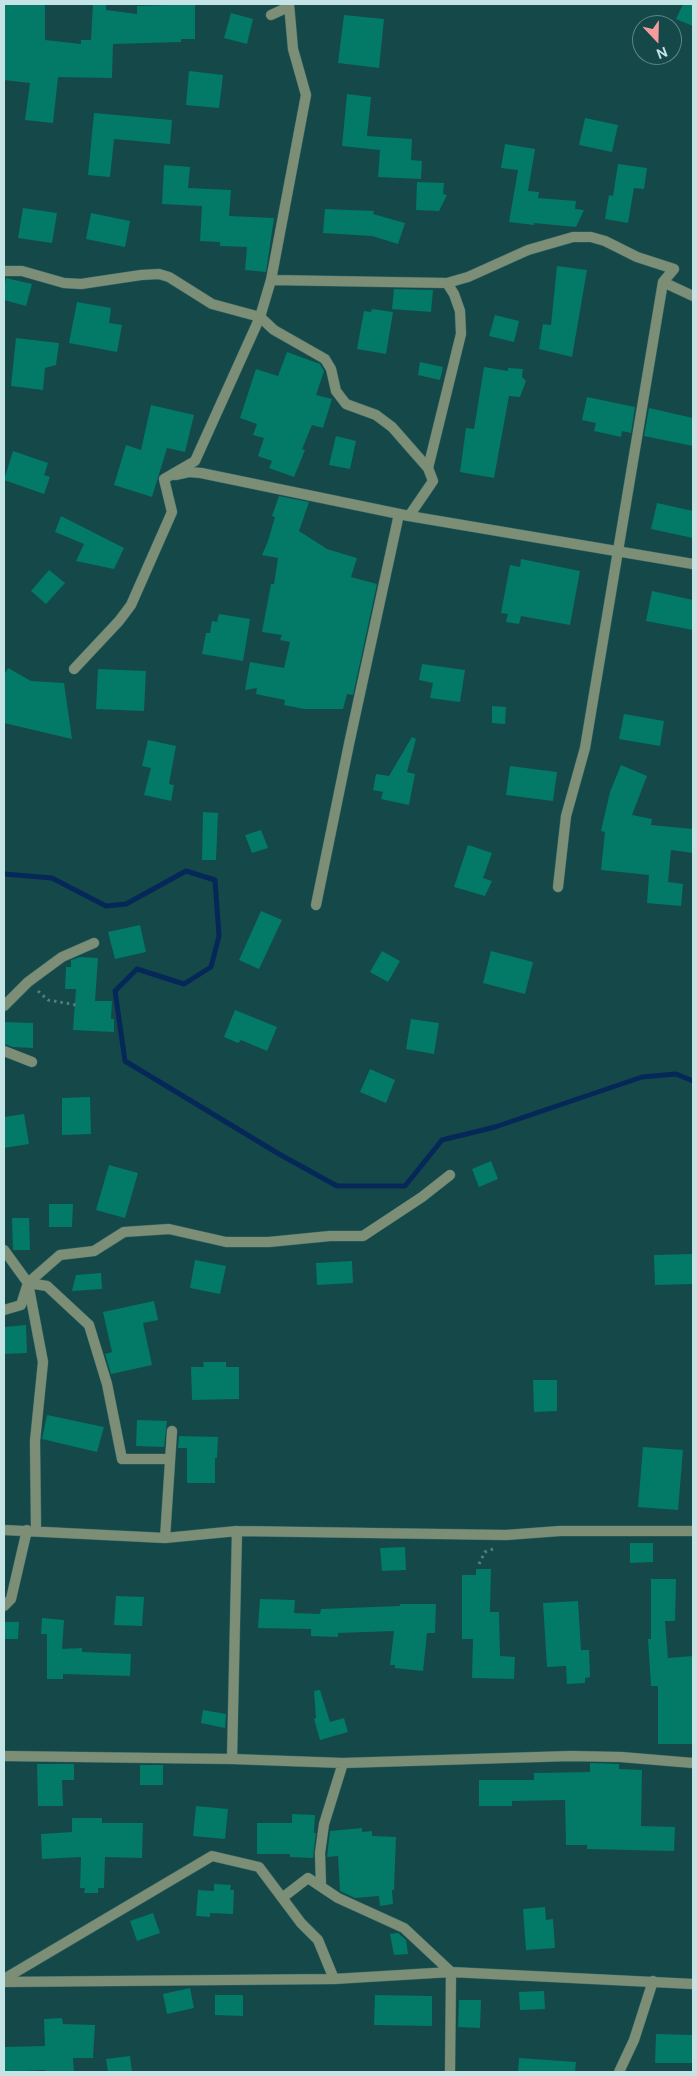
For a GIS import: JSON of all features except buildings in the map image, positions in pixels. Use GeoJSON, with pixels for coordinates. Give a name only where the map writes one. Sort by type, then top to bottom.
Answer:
{"type":"FeatureCollection","features":[{"type":"Feature","properties":{"kind":"street"},"geometry":{"type":"LineString","coordinates":[[271,15],[284,9],[289,4]]}},
{"type":"Feature","properties":{"kind":"street"},"geometry":{"type":"LineString","coordinates":[[164,479],[195,461],[260,317],[272,280],[306,95],[293,49],[289,4]]}},
{"type":"Feature","properties":{"kind":"street"},"geometry":{"type":"LineString","coordinates":[[272,280],[447,283],[468,277],[528,250],[573,237],[591,237],[605,241],[637,257],[674,269],[664,282],[620,551],[585,748],[566,816],[558,886]]}},
{"type":"Feature","properties":{"kind":"street"},"geometry":{"type":"LineString","coordinates":[[4,271],[22,271],[64,284],[82,284],[159,274],[169,277],[212,304],[260,317],[274,330],[325,359],[331,369],[336,391],[346,404],[376,415],[392,427],[428,468],[433,481],[404,515],[351,734],[316,905]]}},
{"type":"Feature","properties":{"kind":"street"},"geometry":{"type":"LineString","coordinates":[[664,282],[693,296]]}},
{"type":"Feature","properties":{"kind":"street"},"geometry":{"type":"LineString","coordinates":[[428,468],[461,334],[460,311],[454,294],[447,283]]}},
{"type":"Feature","properties":{"kind":"street"},"geometry":{"type":"LineString","coordinates":[[164,479],[178,474],[201,473],[404,515],[693,564]]}},
{"type":"Feature","properties":{"kind":"street"},"geometry":{"type":"LineString","coordinates":[[74,669],[120,621],[131,605],[172,512],[164,479]]}},
{"type":"Feature","properties":{"kind":"street"},"geometry":{"type":"LineString","coordinates":[[4,1006],[28,982],[62,957],[94,943]]}},
{"type":"Feature","properties":{"kind":"street"},"geometry":{"type":"LineString","coordinates":[[4,1051],[32,1062]]}},
{"type":"Feature","properties":{"kind":"street"},"geometry":{"type":"LineString","coordinates":[[4,1310],[21,1305],[28,1283],[60,1255],[94,1251],[124,1232],[170,1229],[226,1242],[269,1242],[330,1236],[363,1236],[422,1197],[450,1175]]}},
{"type":"Feature","properties":{"kind":"street"},"geometry":{"type":"LineString","coordinates":[[4,1250],[28,1283],[43,1362],[34,1441],[32,1530],[11,1599],[4,1606]]}},
{"type":"Feature","properties":{"kind":"street"},"geometry":{"type":"LineString","coordinates":[[28,1283],[47,1286],[89,1324],[107,1384],[122,1459],[170,1459]]}},
{"type":"Feature","properties":{"kind":"street"},"geometry":{"type":"LineString","coordinates":[[165,1538],[172,1431]]}},
{"type":"Feature","properties":{"kind":"street"},"geometry":{"type":"LineString","coordinates":[[4,1530],[165,1538],[238,1531],[506,1535],[560,1531],[693,1530]]}},
{"type":"Feature","properties":{"kind":"street"},"geometry":{"type":"LineString","coordinates":[[232,1759],[238,1531]]}},
{"type":"Feature","properties":{"kind":"street"},"geometry":{"type":"LineString","coordinates":[[4,1756],[232,1759],[344,1763],[571,1756],[622,1757],[693,1763]]}},
{"type":"Feature","properties":{"kind":"street"},"geometry":{"type":"LineString","coordinates":[[321,1886],[320,1853],[324,1824],[344,1763]]}},
{"type":"Feature","properties":{"kind":"street"},"geometry":{"type":"LineString","coordinates":[[4,1981],[212,1856],[259,1867],[301,1923],[318,1940],[334,1979]]}},
{"type":"Feature","properties":{"kind":"street"},"geometry":{"type":"LineString","coordinates":[[282,1898],[308,1878],[338,1898],[404,1928],[451,1972],[450,2072]]}},
{"type":"Feature","properties":{"kind":"street"},"geometry":{"type":"LineString","coordinates":[[4,1981],[334,1979],[451,1972],[693,1984]]}},
{"type":"Feature","properties":{"kind":"street"},"geometry":{"type":"LineString","coordinates":[[620,2072],[634,2040],[653,1981]]}},
{"type":"Feature","properties":{"kind":"path"},"geometry":{"type":"LineString","coordinates":[[28,982],[48,1000],[76,1005]]}},
{"type":"Feature","properties":{"kind":"waterway"},"geometry":{"type":"LineString","coordinates":[[4,874],[52,878],[106,906],[126,904],[186,871],[215,880],[219,936],[211,967],[184,984],[137,969],[115,991],[125,1061],[279,1154],[337,1186],[405,1186],[442,1140],[495,1127],[642,1077],[676,1074],[693,1081]]}}]}
